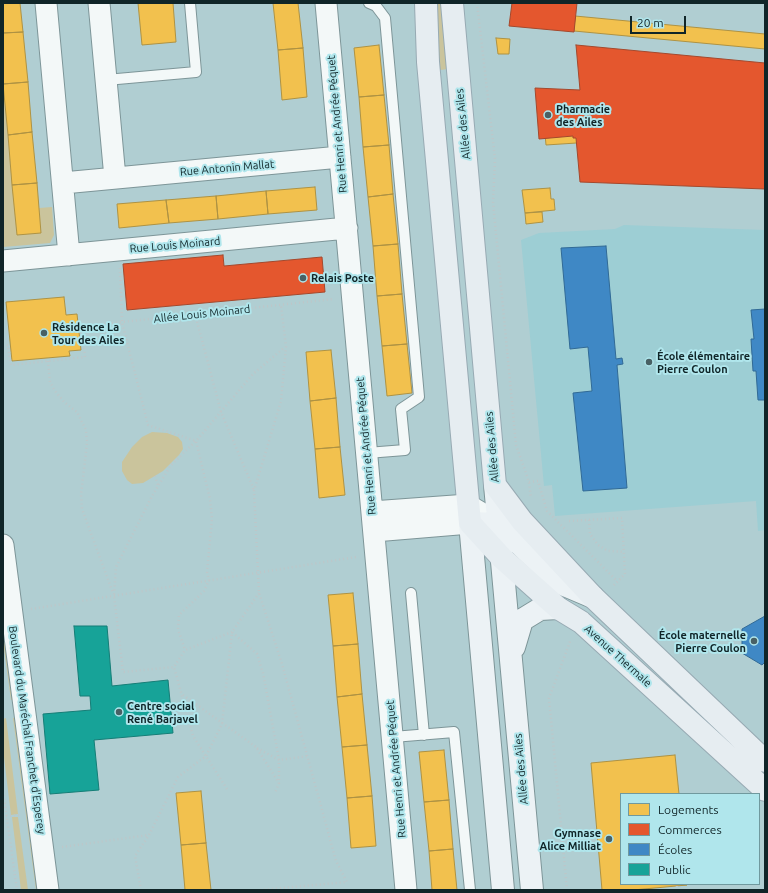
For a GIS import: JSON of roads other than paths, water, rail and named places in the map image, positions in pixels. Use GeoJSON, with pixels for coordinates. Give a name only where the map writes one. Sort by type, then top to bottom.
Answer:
{"type":"FeatureCollection","features":[{"type":"Feature","properties":{"kind":"main road"},"geometry":{"type":"LineString","coordinates":[[413,3],[428,62]]}},
{"type":"Feature","properties":{"kind":"main road"},"geometry":{"type":"LineString","coordinates":[[426,3],[428,62],[503,890]]}},
{"type":"Feature","properties":{"kind":"main road","name":"Allée des Ailes"},"geometry":{"type":"LineString","coordinates":[[452,3],[532,890]]}},
{"type":"Feature","properties":{"kind":"main road"},"geometry":{"type":"LineString","coordinates":[[495,485],[522,521],[595,599],[765,761]]}},
{"type":"Feature","properties":{"kind":"main road"},"geometry":{"type":"LineString","coordinates":[[469,514],[498,524],[560,583],[595,599]]}},
{"type":"Feature","properties":{"kind":"main road","name":"Avenue Thermale"},"geometry":{"type":"LineString","coordinates":[[469,514],[502,558],[558,608],[581,622],[765,790]]}},
{"type":"Feature","properties":{"kind":"main road"},"geometry":{"type":"LineString","coordinates":[[511,656],[522,620],[540,609],[558,608]]}},
{"type":"Feature","properties":{"kind":"street"},"geometry":{"type":"LineString","coordinates":[[46,3],[69,255]]}},
{"type":"Feature","properties":{"kind":"street"},"geometry":{"type":"LineString","coordinates":[[99,3],[115,178]]}},
{"type":"Feature","properties":{"kind":"street","name":"Rue Henri et Andrée Péquet"},"geometry":{"type":"LineString","coordinates":[[327,3],[406,890]]}},
{"type":"Feature","properties":{"kind":"street","name":"Rue Antonin Mallat"},"geometry":{"type":"LineString","coordinates":[[63,184],[340,157]]}},
{"type":"Feature","properties":{"kind":"street","name":"Rue Louis Moinard"},"geometry":{"type":"LineString","coordinates":[[3,261],[346,228]]}},
{"type":"Feature","properties":{"kind":"street"},"geometry":{"type":"LineString","coordinates":[[373,522],[469,514]]}},
{"type":"Feature","properties":{"kind":"street","name":"Boulevard du Maréchal Franchet d'Esperey"},"geometry":{"type":"LineString","coordinates":[[3,545],[48,890]]}},
{"type":"Feature","properties":{"kind":"lane"},"geometry":{"type":"LineString","coordinates":[[106,80],[196,72],[190,3]]}},
{"type":"Feature","properties":{"kind":"lane"},"geometry":{"type":"LineString","coordinates":[[367,453],[405,450],[401,409],[420,397],[386,18],[376,6],[369,3]]}},
{"type":"Feature","properties":{"kind":"lane"},"geometry":{"type":"LineString","coordinates":[[411,593],[424,734]]}},
{"type":"Feature","properties":{"kind":"lane"},"geometry":{"type":"LineString","coordinates":[[393,737],[454,732],[470,890]]}},
{"type":"Feature","properties":{"kind":"place","name":"Pharmacie des Ailes"},"geometry":{"type":"Point","coordinates":[548,115]}},
{"type":"Feature","properties":{"kind":"place","name":"Relais Poste"},"geometry":{"type":"Point","coordinates":[303,278]}},
{"type":"Feature","properties":{"kind":"place","name":"Résidence La Tour des Ailes"},"geometry":{"type":"Point","coordinates":[44,333]}},
{"type":"Feature","properties":{"kind":"place","name":"École élémentaire Pierre Coulon"},"geometry":{"type":"Point","coordinates":[649,362]}},
{"type":"Feature","properties":{"kind":"place","name":"École maternelle Pierre Coulon"},"geometry":{"type":"Point","coordinates":[754,641]}},
{"type":"Feature","properties":{"kind":"place","name":"Centre social René Barjavel"},"geometry":{"type":"Point","coordinates":[119,712]}},
{"type":"Feature","properties":{"kind":"place","name":"Gymnase Alice Milliat"},"geometry":{"type":"Point","coordinates":[609,839]}}]}
